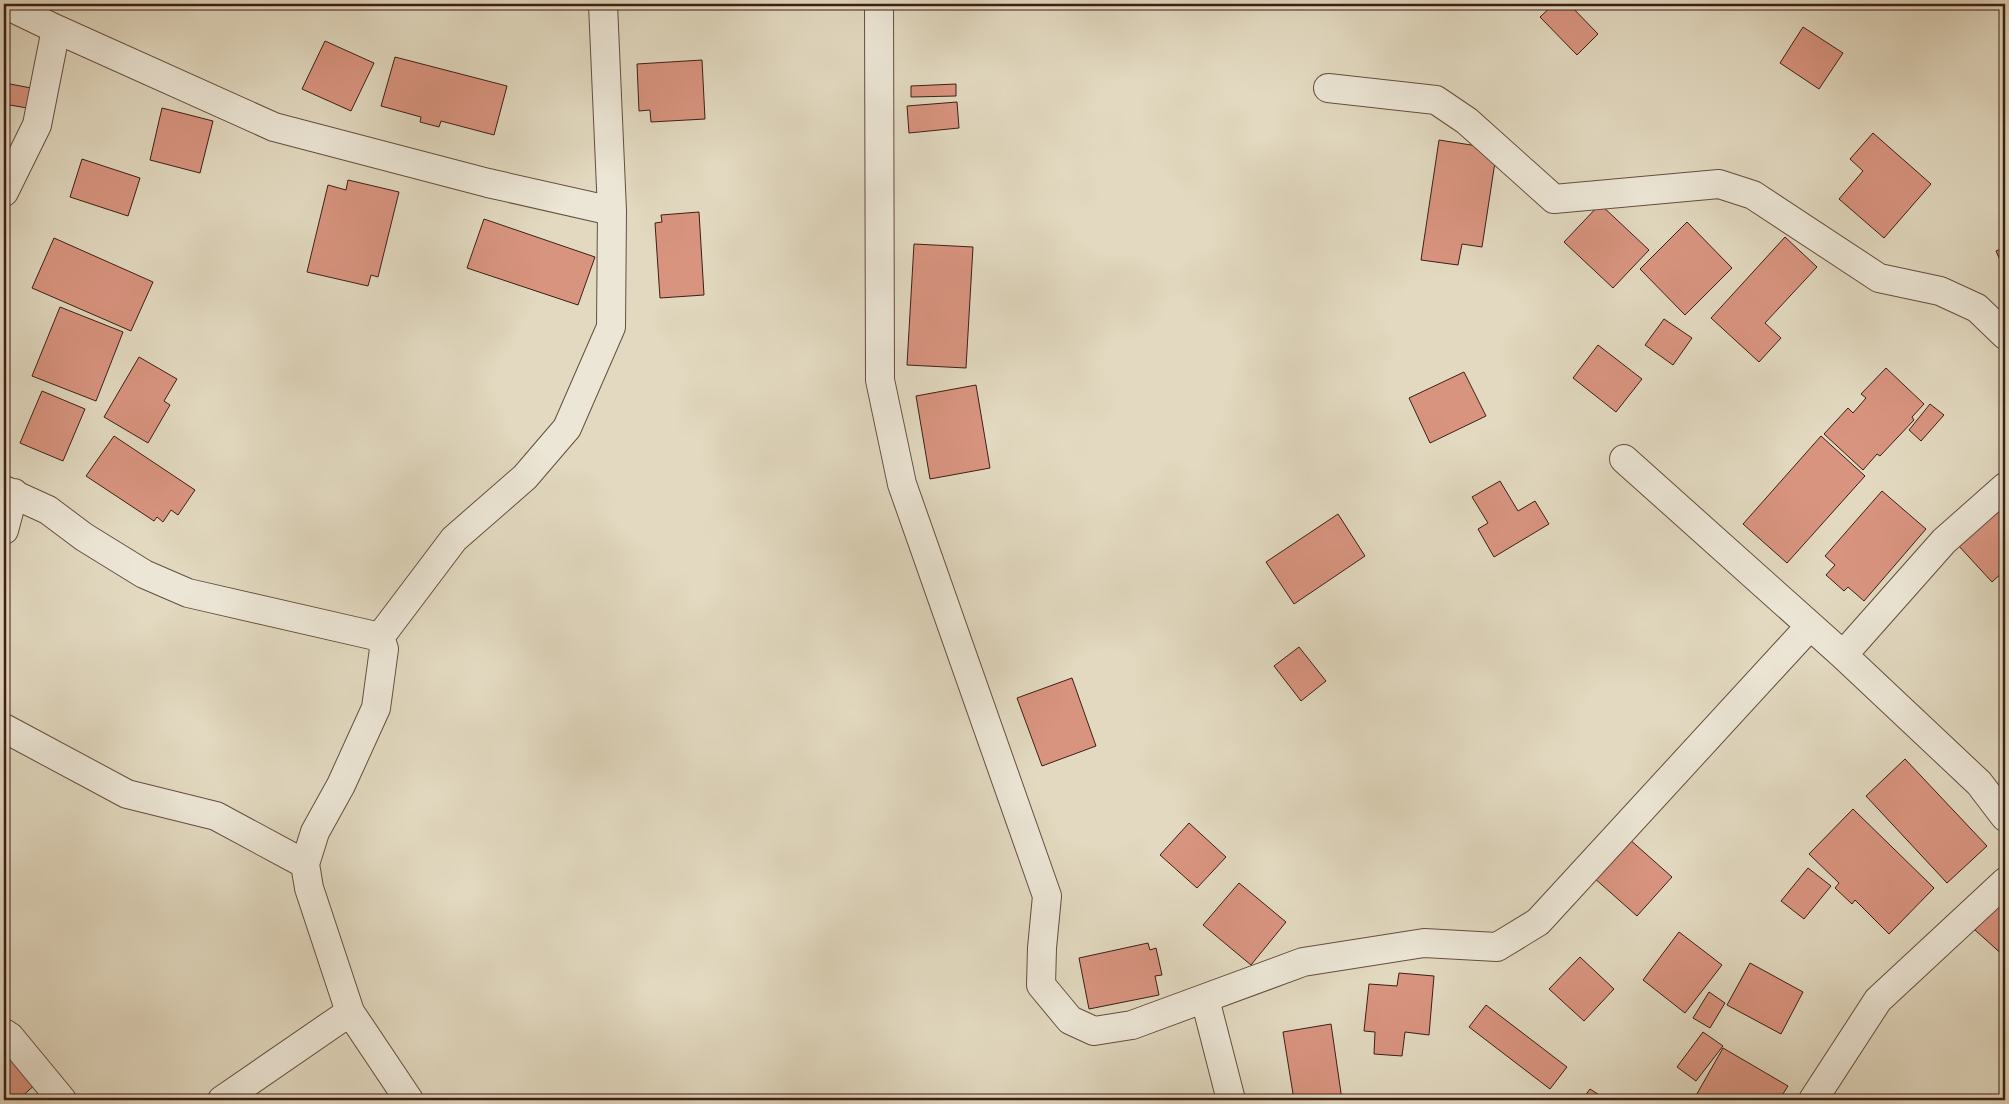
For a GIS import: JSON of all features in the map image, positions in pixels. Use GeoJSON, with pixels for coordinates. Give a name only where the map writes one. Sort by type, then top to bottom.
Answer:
{"type":"FeatureCollection","features":[{"type":"Feature","properties":{"kind":"street"},"geometry":{"type":"LineString","coordinates":[[4,4],[274,127],[488,183],[612,211]]}},
{"type":"Feature","properties":{"kind":"street"},"geometry":{"type":"LineString","coordinates":[[380,637],[454,539],[525,477],[567,428],[611,327],[612,211],[604,4]]}},
{"type":"Feature","properties":{"kind":"street"},"geometry":{"type":"LineString","coordinates":[[879,4],[880,380],[902,484],[1048,896],[1042,948],[1041,986],[1070,1020],[1094,1031],[1132,1025],[1303,962],[1424,944],[1497,947],[1538,922],[1810,626]]}},
{"type":"Feature","properties":{"kind":"street"},"geometry":{"type":"LineString","coordinates":[[4,192],[37,125],[56,29]]}},
{"type":"Feature","properties":{"kind":"street"},"geometry":{"type":"LineString","coordinates":[[1328,88],[1436,100],[1467,121],[1554,199],[1719,184],[1753,195],[1879,278],[1940,291],[1978,308],[2005,335]]}},
{"type":"Feature","properties":{"kind":"street"},"geometry":{"type":"LineString","coordinates":[[1624,459],[1843,656],[1979,783],[2005,817]]}},
{"type":"Feature","properties":{"kind":"street"},"geometry":{"type":"LineString","coordinates":[[1843,656],[1944,541],[2005,487]]}},
{"type":"Feature","properties":{"kind":"street"},"geometry":{"type":"LineString","coordinates":[[4,530],[9,492],[48,510],[84,537],[144,574],[188,593],[380,637]]}},
{"type":"Feature","properties":{"kind":"street"},"geometry":{"type":"LineString","coordinates":[[380,637],[384,649],[376,708],[341,785],[315,832],[305,864],[309,888],[350,1012],[409,1100]]}},
{"type":"Feature","properties":{"kind":"street"},"geometry":{"type":"LineString","coordinates":[[4,728],[127,794],[216,816],[305,864]]}},
{"type":"Feature","properties":{"kind":"street"},"geometry":{"type":"LineString","coordinates":[[1813,1100],[1878,1000],[2005,882]]}},
{"type":"Feature","properties":{"kind":"street"},"geometry":{"type":"LineString","coordinates":[[1206,999],[1231,1100]]}},
{"type":"Feature","properties":{"kind":"street"},"geometry":{"type":"LineString","coordinates":[[222,1100],[350,1012]]}},
{"type":"Feature","properties":{"kind":"street"},"geometry":{"type":"LineString","coordinates":[[4,1033],[10,1037],[62,1100]]}},
{"type":"Feature","properties":{"kind":"building"},"geometry":{"type":"Polygon","coordinates":[[[41,4],[65,4],[63,10],[41,4]]]}},
{"type":"Feature","properties":{"kind":"building"},"geometry":{"type":"Polygon","coordinates":[[[1554,4],[1569,4],[1598,34],[1577,55],[1540,17],[1554,4]]]}},
{"type":"Feature","properties":{"kind":"building"},"geometry":{"type":"Polygon","coordinates":[[[1803,27],[1843,53],[1819,89],[1780,63],[1803,27]]]}},
{"type":"Feature","properties":{"kind":"building"},"geometry":{"type":"Polygon","coordinates":[[[325,41],[374,63],[351,111],[302,89],[325,41]]]}},
{"type":"Feature","properties":{"kind":"building"},"geometry":{"type":"Polygon","coordinates":[[[395,57],[507,86],[494,135],[441,121],[439,127],[420,122],[421,117],[381,106],[395,57]]]}},
{"type":"Feature","properties":{"kind":"building"},"geometry":{"type":"Polygon","coordinates":[[[702,60],[705,119],[651,122],[650,110],[639,111],[637,64],[702,60]]]}},
{"type":"Feature","properties":{"kind":"building"},"geometry":{"type":"Polygon","coordinates":[[[5,83],[31,88],[27,108],[4,104],[5,83]]]}},
{"type":"Feature","properties":{"kind":"building"},"geometry":{"type":"Polygon","coordinates":[[[956,84],[956,96],[911,97],[911,86],[956,84]]]}},
{"type":"Feature","properties":{"kind":"building"},"geometry":{"type":"Polygon","coordinates":[[[957,102],[959,128],[909,133],[907,106],[957,102]]]}},
{"type":"Feature","properties":{"kind":"building"},"geometry":{"type":"Polygon","coordinates":[[[162,108],[213,121],[200,173],[150,160],[162,108]]]}},
{"type":"Feature","properties":{"kind":"building"},"geometry":{"type":"Polygon","coordinates":[[[1873,133],[1931,184],[1884,238],[1839,199],[1863,171],[1850,159],[1873,133]]]}},
{"type":"Feature","properties":{"kind":"building"},"geometry":{"type":"Polygon","coordinates":[[[1439,140],[1497,149],[1482,247],[1462,244],[1458,265],[1421,260],[1439,140]]]}},
{"type":"Feature","properties":{"kind":"building"},"geometry":{"type":"Polygon","coordinates":[[[82,159],[140,178],[128,216],[70,197],[82,159]]]}},
{"type":"Feature","properties":{"kind":"building"},"geometry":{"type":"Polygon","coordinates":[[[348,180],[399,192],[378,277],[371,275],[368,286],[307,272],[328,185],[346,190],[348,180]]]}},
{"type":"Feature","properties":{"kind":"building"},"geometry":{"type":"Polygon","coordinates":[[[1600,204],[1649,250],[1613,288],[1564,242],[1600,204]]]}},
{"type":"Feature","properties":{"kind":"building"},"geometry":{"type":"Polygon","coordinates":[[[699,212],[704,295],[660,298],[655,223],[662,222],[661,215],[699,212]]]}},
{"type":"Feature","properties":{"kind":"building"},"geometry":{"type":"Polygon","coordinates":[[[484,219],[595,257],[578,305],[467,268],[484,219]]]}},
{"type":"Feature","properties":{"kind":"building"},"geometry":{"type":"Polygon","coordinates":[[[1687,222],[1732,268],[1685,315],[1640,269],[1687,222]]]}},
{"type":"Feature","properties":{"kind":"building"},"geometry":{"type":"Polygon","coordinates":[[[1785,237],[1817,267],[1765,323],[1781,338],[1759,362],[1711,318],[1785,237]]]}},
{"type":"Feature","properties":{"kind":"building"},"geometry":{"type":"Polygon","coordinates":[[[54,238],[153,282],[131,331],[32,288],[54,238]]]}},
{"type":"Feature","properties":{"kind":"building"},"geometry":{"type":"Polygon","coordinates":[[[914,244],[973,247],[966,368],[907,365],[914,244]]]}},
{"type":"Feature","properties":{"kind":"building"},"geometry":{"type":"Polygon","coordinates":[[[2005,247],[2005,271],[1996,251],[2005,247]]]}},
{"type":"Feature","properties":{"kind":"building"},"geometry":{"type":"Polygon","coordinates":[[[60,307],[123,332],[96,401],[32,376],[60,307]]]}},
{"type":"Feature","properties":{"kind":"building"},"geometry":{"type":"Polygon","coordinates":[[[1664,319],[1692,338],[1673,365],[1645,345],[1664,319]]]}},
{"type":"Feature","properties":{"kind":"building"},"geometry":{"type":"Polygon","coordinates":[[[1598,345],[1642,379],[1616,412],[1573,378],[1598,345]]]}},
{"type":"Feature","properties":{"kind":"building"},"geometry":{"type":"Polygon","coordinates":[[[139,357],[177,379],[164,401],[170,405],[148,443],[104,417],[139,357]]]}},
{"type":"Feature","properties":{"kind":"building"},"geometry":{"type":"Polygon","coordinates":[[[1886,368],[1924,404],[1912,417],[1914,420],[1880,456],[1877,454],[1863,470],[1824,434],[1848,408],[1853,413],[1866,398],[1861,394],[1886,368]]]}},
{"type":"Feature","properties":{"kind":"building"},"geometry":{"type":"Polygon","coordinates":[[[1464,372],[1486,416],[1430,443],[1409,398],[1464,372]]]}},
{"type":"Feature","properties":{"kind":"building"},"geometry":{"type":"Polygon","coordinates":[[[976,385],[990,468],[930,479],[916,396],[976,385]]]}},
{"type":"Feature","properties":{"kind":"building"},"geometry":{"type":"Polygon","coordinates":[[[42,391],[85,409],[63,461],[20,443],[42,391]]]}},
{"type":"Feature","properties":{"kind":"building"},"geometry":{"type":"Polygon","coordinates":[[[1930,404],[1944,415],[1921,441],[1909,430],[1930,404]]]}},
{"type":"Feature","properties":{"kind":"building"},"geometry":{"type":"Polygon","coordinates":[[[114,436],[195,490],[178,515],[171,510],[163,522],[157,517],[154,521],[86,476],[114,436]]]}},
{"type":"Feature","properties":{"kind":"building"},"geometry":{"type":"Polygon","coordinates":[[[1821,436],[1865,476],[1787,563],[1743,524],[1821,436]]]}},
{"type":"Feature","properties":{"kind":"building"},"geometry":{"type":"Polygon","coordinates":[[[1500,481],[1518,511],[1535,501],[1549,524],[1494,557],[1478,529],[1488,523],[1472,497],[1500,481]]]}},
{"type":"Feature","properties":{"kind":"building"},"geometry":{"type":"Polygon","coordinates":[[[1882,491],[1926,529],[1864,601],[1848,587],[1844,591],[1826,575],[1835,565],[1825,556],[1882,491]]]}},
{"type":"Feature","properties":{"kind":"building"},"geometry":{"type":"Polygon","coordinates":[[[2005,499],[2005,570],[1992,582],[1957,544],[2005,499]]]}},
{"type":"Feature","properties":{"kind":"building"},"geometry":{"type":"Polygon","coordinates":[[[1338,514],[1365,556],[1294,604],[1266,562],[1338,514]]]}},
{"type":"Feature","properties":{"kind":"building"},"geometry":{"type":"Polygon","coordinates":[[[1299,647],[1326,681],[1301,701],[1274,666],[1299,647]]]}},
{"type":"Feature","properties":{"kind":"building"},"geometry":{"type":"Polygon","coordinates":[[[1072,678],[1096,746],[1042,766],[1017,698],[1072,678]]]}},
{"type":"Feature","properties":{"kind":"building"},"geometry":{"type":"Polygon","coordinates":[[[1905,759],[1987,846],[1947,883],[1866,796],[1905,759]]]}},
{"type":"Feature","properties":{"kind":"building"},"geometry":{"type":"Polygon","coordinates":[[[1853,809],[1934,888],[1889,934],[1855,900],[1852,904],[1835,888],[1839,883],[1809,854],[1853,809]]]}},
{"type":"Feature","properties":{"kind":"building"},"geometry":{"type":"Polygon","coordinates":[[[1189,823],[1226,857],[1197,888],[1160,855],[1189,823]]]}},
{"type":"Feature","properties":{"kind":"building"},"geometry":{"type":"Polygon","coordinates":[[[1628,838],[1672,877],[1637,916],[1593,877],[1628,838]]]}},
{"type":"Feature","properties":{"kind":"building"},"geometry":{"type":"Polygon","coordinates":[[[1808,868],[1831,886],[1804,919],[1781,901],[1808,868]]]}},
{"type":"Feature","properties":{"kind":"building"},"geometry":{"type":"Polygon","coordinates":[[[1239,883],[1286,922],[1251,965],[1203,925],[1239,883]]]}},
{"type":"Feature","properties":{"kind":"building"},"geometry":{"type":"Polygon","coordinates":[[[2005,895],[2005,957],[1975,930],[2005,895]]]}},
{"type":"Feature","properties":{"kind":"building"},"geometry":{"type":"Polygon","coordinates":[[[1679,932],[1722,965],[1685,1013],[1643,980],[1679,932]]]}},
{"type":"Feature","properties":{"kind":"building"},"geometry":{"type":"Polygon","coordinates":[[[1148,943],[1150,950],[1156,948],[1162,975],[1155,976],[1159,995],[1089,1009],[1079,958],[1148,943]]]}},
{"type":"Feature","properties":{"kind":"building"},"geometry":{"type":"Polygon","coordinates":[[[1580,957],[1614,989],[1584,1021],[1549,989],[1580,957]]]}},
{"type":"Feature","properties":{"kind":"building"},"geometry":{"type":"Polygon","coordinates":[[[1750,963],[1803,992],[1781,1034],[1727,1005],[1750,963]]]}},
{"type":"Feature","properties":{"kind":"building"},"geometry":{"type":"Polygon","coordinates":[[[1399,973],[1434,976],[1429,1035],[1405,1032],[1402,1056],[1374,1054],[1375,1032],[1364,1031],[1369,984],[1397,986],[1399,973]]]}},
{"type":"Feature","properties":{"kind":"building"},"geometry":{"type":"Polygon","coordinates":[[[1709,992],[1725,1003],[1710,1028],[1693,1018],[1709,992]]]}},
{"type":"Feature","properties":{"kind":"building"},"geometry":{"type":"Polygon","coordinates":[[[1486,1005],[1567,1067],[1550,1089],[1469,1027],[1486,1005]]]}},
{"type":"Feature","properties":{"kind":"building"},"geometry":{"type":"Polygon","coordinates":[[[1331,1024],[1342,1100],[1294,1100],[1283,1032],[1331,1024]]]}},
{"type":"Feature","properties":{"kind":"building"},"geometry":{"type":"Polygon","coordinates":[[[1703,1032],[1723,1046],[1696,1081],[1677,1067],[1703,1032]]]}},
{"type":"Feature","properties":{"kind":"building"},"geometry":{"type":"Polygon","coordinates":[[[4,1046],[38,1082],[18,1100],[4,1100],[4,1046]]]}},
{"type":"Feature","properties":{"kind":"building"},"geometry":{"type":"Polygon","coordinates":[[[1723,1048],[1788,1086],[1779,1100],[1694,1099],[1723,1048]]]}},
{"type":"Feature","properties":{"kind":"building"},"geometry":{"type":"Polygon","coordinates":[[[1590,1089],[1607,1100],[1582,1100],[1590,1089]]]}}]}
